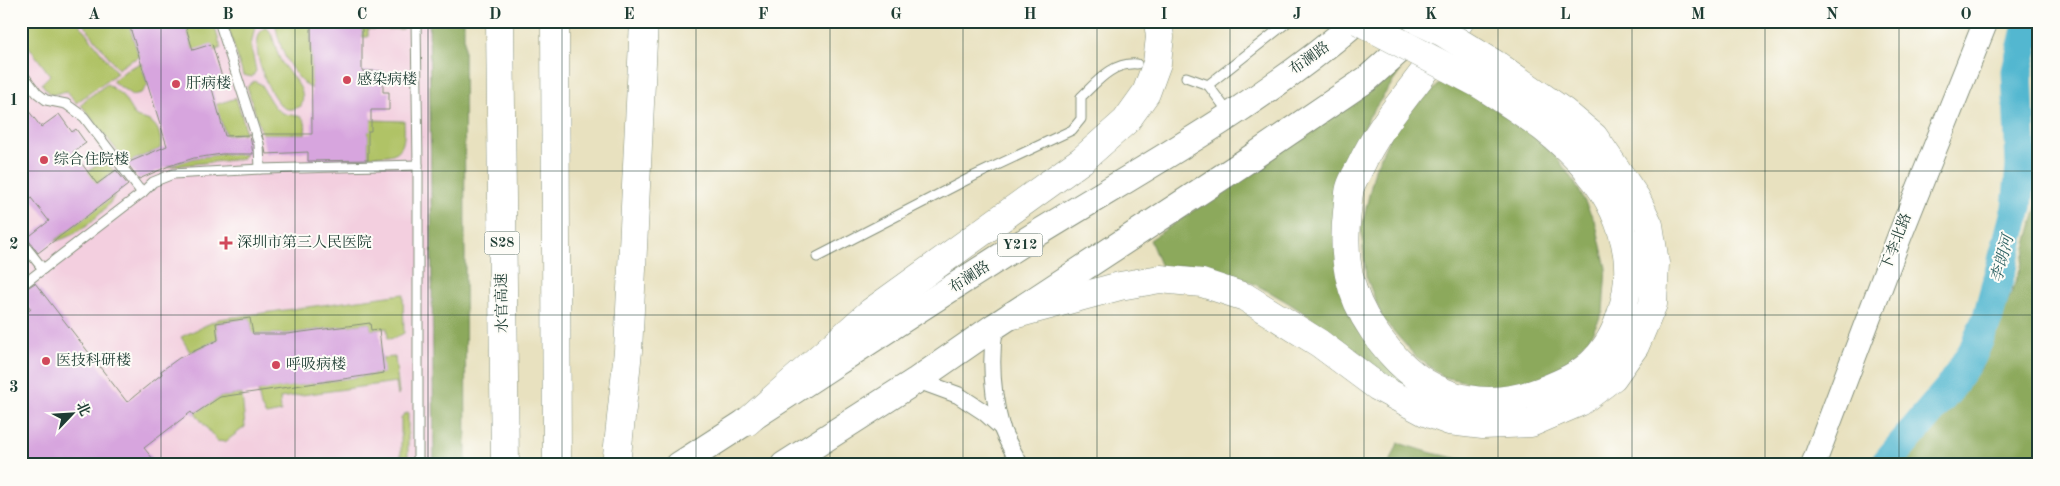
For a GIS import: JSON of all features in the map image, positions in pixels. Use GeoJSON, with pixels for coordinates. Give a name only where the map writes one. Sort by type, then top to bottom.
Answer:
{"type":"FeatureCollection","features":[{"type":"Feature","properties":{"kind":"highway","name":"水官高速"},"geometry":{"type":"LineString","coordinates":[[500,21],[505,465]]}},
{"type":"Feature","properties":{"kind":"highway"},"geometry":{"type":"LineString","coordinates":[[555,21],[557,465]]}},
{"type":"Feature","properties":{"kind":"highway"},"geometry":{"type":"LineString","coordinates":[[617,456],[628,351],[644,21]]}},
{"type":"Feature","properties":{"kind":"highway"},"geometry":{"type":"LineString","coordinates":[[746,422],[871,312],[1082,160],[1126,120],[1146,93],[1157,63],[1160,37],[1158,21]]}},
{"type":"Feature","properties":{"kind":"highway"},"geometry":{"type":"LineString","coordinates":[[1004,320],[1136,283],[1160,279],[1202,283],[1245,297],[1319,343],[1378,387],[1425,412],[1449,421],[1484,425],[1531,423],[1580,402],[1613,377],[1635,346],[1653,304],[1655,263],[1649,225],[1636,198],[1594,137],[1564,112],[1490,76],[1358,21]]}},
{"type":"Feature","properties":{"kind":"highway"},"geometry":{"type":"LineString","coordinates":[[1419,21],[1442,32],[1490,76],[1560,140],[1591,174],[1616,214],[1627,254],[1626,300],[1613,334],[1595,360],[1561,384],[1523,398],[1483,402],[1446,394],[1419,379],[1386,350],[1362,315],[1347,273],[1345,230],[1350,188],[1374,139],[1398,103],[1424,72],[1460,21]]}},
{"type":"Feature","properties":{"kind":"main road","name":"布澜路"},"geometry":{"type":"LineString","coordinates":[[679,465],[1033,237],[1230,115],[1330,45],[1358,21]]}},
{"type":"Feature","properties":{"kind":"main road"},"geometry":{"type":"LineString","coordinates":[[784,465],[917,380],[1004,320],[1170,213],[1366,79],[1433,21]]}},
{"type":"Feature","properties":{"kind":"street","name":"下李北路"},"geometry":{"type":"LineString","coordinates":[[1813,465],[1900,235],[1986,21]]}},
{"type":"Feature","properties":{"kind":"street"},"geometry":{"type":"LineString","coordinates":[[1004,320],[992,349],[992,371],[1002,428],[1020,465]]}},
{"type":"Feature","properties":{"kind":"street"},"geometry":{"type":"LineString","coordinates":[[917,380],[958,396],[984,412],[1002,428]]}},
{"type":"Feature","properties":{"kind":"lane"},"geometry":{"type":"LineString","coordinates":[[219,21],[259,144],[260,169]]}},
{"type":"Feature","properties":{"kind":"lane"},"geometry":{"type":"LineString","coordinates":[[416,21],[418,465]]}},
{"type":"Feature","properties":{"kind":"lane"},"geometry":{"type":"LineString","coordinates":[[1208,85],[1289,21]]}},
{"type":"Feature","properties":{"kind":"lane"},"geometry":{"type":"LineString","coordinates":[[817,257],[974,176],[1072,130],[1082,119],[1081,98],[1100,78],[1118,66],[1137,64]]}},
{"type":"Feature","properties":{"kind":"lane"},"geometry":{"type":"LineString","coordinates":[[21,72],[37,93],[46,100],[66,104],[84,117],[142,193]]}},
{"type":"Feature","properties":{"kind":"lane"},"geometry":{"type":"LineString","coordinates":[[1186,77],[1208,85],[1230,115]]}},
{"type":"Feature","properties":{"kind":"lane"},"geometry":{"type":"LineString","coordinates":[[21,286],[142,193],[153,182],[173,174],[260,169],[418,165]]}},
{"type":"Feature","properties":{"kind":"lane"},"geometry":{"type":"LineString","coordinates":[[21,241],[43,269]]}},
{"type":"Feature","properties":{"kind":"shaded area","name":"深圳市第三人民医院"},"geometry":{"type":"Polygon","coordinates":[[[21,21],[429,21],[434,465],[21,465],[21,21]]]}},
{"type":"Feature","properties":{"kind":"green space"},"geometry":{"type":"Polygon","coordinates":[[[21,21],[77,21],[117,73],[76,103],[67,91],[51,95],[42,83],[50,75],[21,36],[21,21]]]}},
{"type":"Feature","properties":{"kind":"green space"},"geometry":{"type":"Polygon","coordinates":[[[81,21],[128,21],[139,57],[118,69],[81,21]]]}},
{"type":"Feature","properties":{"kind":"green space"},"geometry":{"type":"Polygon","coordinates":[[[184,21],[213,21],[221,48],[214,51],[193,50],[184,21]]]}},
{"type":"Feature","properties":{"kind":"green space"},"geometry":{"type":"Polygon","coordinates":[[[226,21],[256,21],[251,46],[256,71],[252,77],[243,75],[226,21]]]}},
{"type":"Feature","properties":{"kind":"green space"},"geometry":{"type":"Polygon","coordinates":[[[275,21],[311,21],[312,89],[297,76],[286,59],[275,21]]]}},
{"type":"Feature","properties":{"kind":"green space"},"geometry":{"type":"Polygon","coordinates":[[[362,21],[405,21],[405,27],[403,29],[368,29],[368,37],[362,37],[362,21]]]}},
{"type":"Feature","properties":{"kind":"green space"},"geometry":{"type":"Polygon","coordinates":[[[429,21],[464,21],[466,465],[434,465],[429,21]]]}},
{"type":"Feature","properties":{"kind":"green space"},"geometry":{"type":"Polygon","coordinates":[[[266,27],[271,33],[283,65],[300,87],[303,99],[301,106],[290,109],[283,107],[277,101],[265,80],[257,43],[260,33],[266,27]]]}},
{"type":"Feature","properties":{"kind":"green space"},"geometry":{"type":"Polygon","coordinates":[[[141,63],[148,85],[141,93],[132,95],[112,81],[128,69],[141,63]]]}},
{"type":"Feature","properties":{"kind":"green space"},"geometry":{"type":"Polygon","coordinates":[[[1401,70],[1367,120],[1348,175],[1341,286],[1424,397],[1404,388],[1309,316],[1258,286],[1198,265],[1161,267],[1150,240],[1401,70]]]}},
{"type":"Feature","properties":{"kind":"green space"},"geometry":{"type":"Polygon","coordinates":[[[254,81],[261,84],[270,101],[278,110],[288,115],[302,117],[306,126],[305,134],[262,134],[247,87],[254,81]]]}},
{"type":"Feature","properties":{"kind":"green space"},"geometry":{"type":"Polygon","coordinates":[[[1442,82],[1478,98],[1524,128],[1556,156],[1577,186],[1596,224],[1606,268],[1603,312],[1589,339],[1565,364],[1530,385],[1485,386],[1444,377],[1415,356],[1382,318],[1366,276],[1361,230],[1375,169],[1396,123],[1442,82]]]}},
{"type":"Feature","properties":{"kind":"green space"},"geometry":{"type":"Polygon","coordinates":[[[107,84],[122,95],[135,116],[151,122],[157,128],[160,136],[160,149],[127,163],[81,105],[107,84]]]}},
{"type":"Feature","properties":{"kind":"green space"},"geometry":{"type":"Polygon","coordinates":[[[236,98],[244,123],[245,133],[226,135],[215,105],[236,98]]]}},
{"type":"Feature","properties":{"kind":"green space"},"geometry":{"type":"Polygon","coordinates":[[[371,120],[404,121],[404,140],[402,147],[398,151],[394,154],[368,156],[368,131],[371,120]]]}},
{"type":"Feature","properties":{"kind":"green space"},"geometry":{"type":"Polygon","coordinates":[[[222,154],[246,154],[242,159],[165,167],[194,158],[222,154]]]}},
{"type":"Feature","properties":{"kind":"green space"},"geometry":{"type":"Polygon","coordinates":[[[104,159],[114,171],[94,186],[85,174],[104,159]]]}},
{"type":"Feature","properties":{"kind":"green space"},"geometry":{"type":"Polygon","coordinates":[[[116,193],[106,208],[90,223],[71,235],[54,241],[116,193]]]}},
{"type":"Feature","properties":{"kind":"green space"},"geometry":{"type":"Polygon","coordinates":[[[2039,200],[2039,465],[1903,465],[1983,366],[2020,270],[2039,200]]]}},
{"type":"Feature","properties":{"kind":"green space"},"geometry":{"type":"Polygon","coordinates":[[[403,294],[404,333],[395,338],[388,339],[387,328],[371,330],[370,323],[287,334],[253,334],[250,318],[216,323],[218,340],[190,352],[181,337],[219,319],[403,294]]]}},
{"type":"Feature","properties":{"kind":"green space"},"geometry":{"type":"Polygon","coordinates":[[[395,357],[398,396],[396,382],[280,398],[281,412],[266,415],[261,407],[258,391],[383,373],[382,358],[395,357]]]}},
{"type":"Feature","properties":{"kind":"green space"},"geometry":{"type":"Polygon","coordinates":[[[242,394],[245,427],[225,442],[217,441],[195,413],[220,397],[242,394]]]}},
{"type":"Feature","properties":{"kind":"green space"},"geometry":{"type":"Polygon","coordinates":[[[408,413],[408,465],[401,465],[401,418],[404,414],[408,413]]]}},
{"type":"Feature","properties":{"kind":"green space"},"geometry":{"type":"Polygon","coordinates":[[[1398,443],[1432,453],[1488,465],[1389,465],[1398,443]]]}},
{"type":"Feature","properties":{"kind":"building","name":"肝病楼"},"geometry":{"type":"Polygon","coordinates":[[[128,21],[184,21],[193,50],[212,44],[222,77],[213,80],[214,84],[211,85],[225,136],[250,135],[253,154],[222,154],[194,158],[139,179],[127,163],[167,146],[128,21]]]}},
{"type":"Feature","properties":{"kind":"building","name":"感染病楼"},"geometry":{"type":"Polygon","coordinates":[[[311,21],[362,21],[362,71],[383,71],[383,92],[389,92],[389,110],[371,110],[371,131],[368,131],[368,160],[308,161],[308,152],[266,154],[262,134],[312,134],[311,21]]]}},
{"type":"Feature","properties":{"kind":"building","name":"综合住院楼"},"geometry":{"type":"Polygon","coordinates":[[[21,101],[41,127],[59,114],[72,132],[76,129],[86,143],[73,152],[97,184],[116,170],[128,185],[38,253],[27,238],[49,221],[21,185],[21,101]]]}},
{"type":"Feature","properties":{"kind":"building"},"geometry":{"type":"Polygon","coordinates":[[[21,251],[29,261],[22,266],[27,273],[21,278],[21,251]]]}},
{"type":"Feature","properties":{"kind":"building"},"geometry":{"type":"Polygon","coordinates":[[[35,283],[127,402],[162,374],[161,371],[179,358],[218,340],[216,323],[250,318],[253,334],[287,334],[370,323],[371,330],[379,329],[384,373],[220,397],[193,415],[191,412],[144,448],[158,465],[21,465],[21,317],[31,309],[21,296],[21,292],[35,283]]]}},
{"type":"Feature","properties":{"kind":"waterway","name":"李朗河"},"geometry":{"type":"LineString","coordinates":[[1885,465],[1949,389],[1973,352],[1988,317],[2017,208],[2021,166],[2017,71],[2029,21]]}},
{"type":"Feature","properties":{"kind":"place","name":"感染病楼"},"geometry":{"type":"Point","coordinates":[347,80]}},
{"type":"Feature","properties":{"kind":"place","name":"肝病楼"},"geometry":{"type":"Point","coordinates":[176,84]}},
{"type":"Feature","properties":{"kind":"place","name":"综合住院楼"},"geometry":{"type":"Point","coordinates":[44,160]}},
{"type":"Feature","properties":{"kind":"place","name":"深圳市第三人民医院"},"geometry":{"type":"Point","coordinates":[226,243]}},
{"type":"Feature","properties":{"kind":"place","name":"医技科研楼"},"geometry":{"type":"Point","coordinates":[46,361]}},
{"type":"Feature","properties":{"kind":"place","name":"呼吸病楼"},"geometry":{"type":"Point","coordinates":[276,365]}}]}
